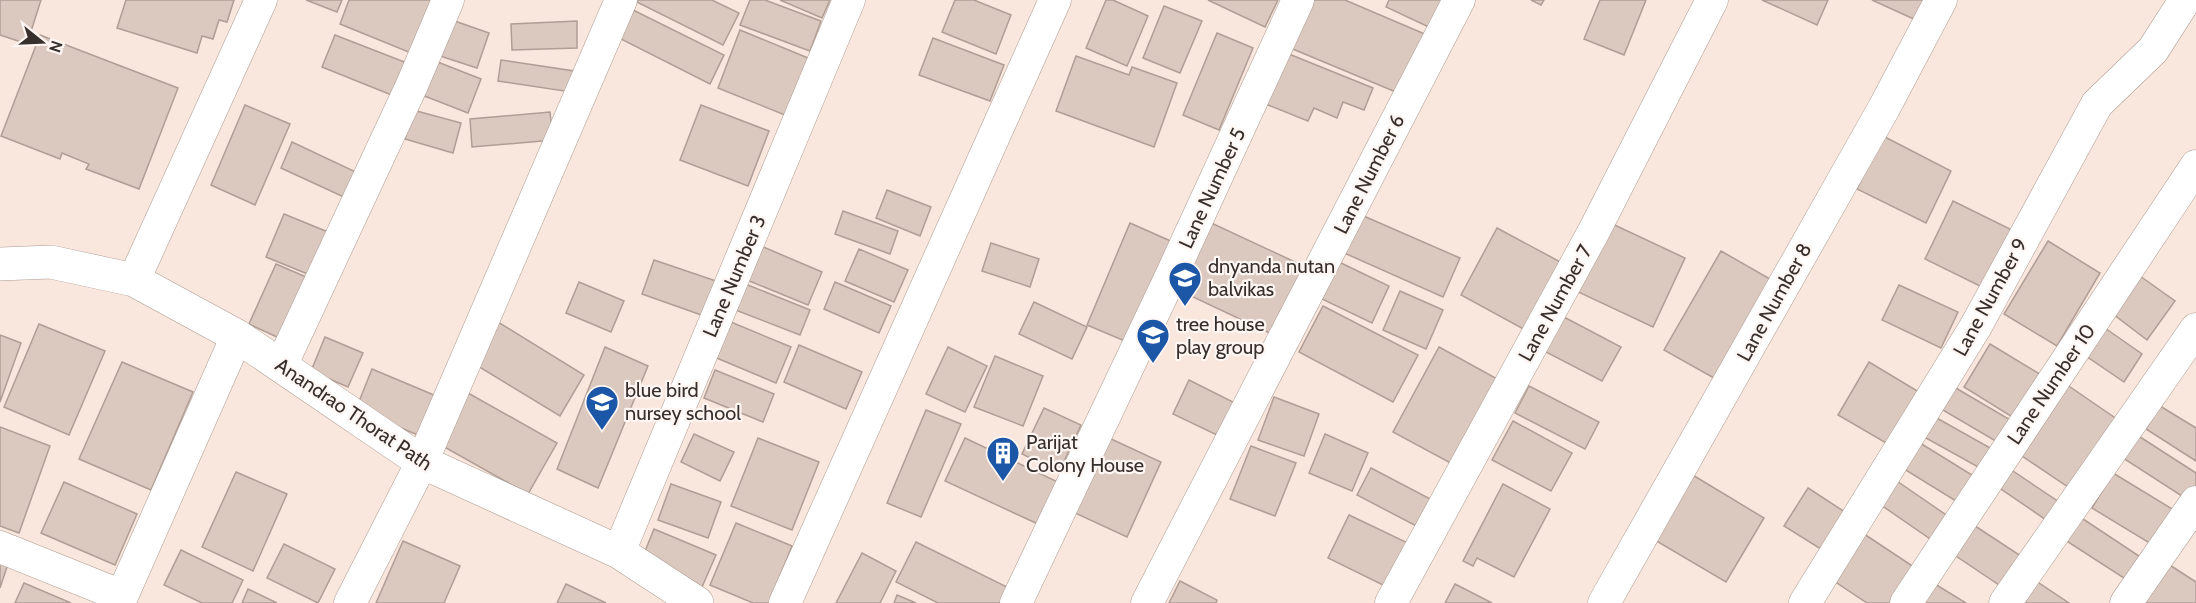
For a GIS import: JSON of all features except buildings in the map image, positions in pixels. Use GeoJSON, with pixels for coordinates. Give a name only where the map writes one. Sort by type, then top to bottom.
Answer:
{"type":"FeatureCollection","features":[{"type":"Feature","properties":{"kind":"street"},"geometry":{"type":"LineString","coordinates":[[134,280],[261,0]]}},
{"type":"Feature","properties":{"kind":"street"},"geometry":{"type":"LineString","coordinates":[[281,366],[412,85],[448,0]]}},
{"type":"Feature","properties":{"kind":"street"},"geometry":{"type":"LineString","coordinates":[[350,603],[422,462],[621,0]]}},
{"type":"Feature","properties":{"kind":"street","name":"Lane Number 3"},"geometry":{"type":"LineString","coordinates":[[619,552],[849,0]]}},
{"type":"Feature","properties":{"kind":"street"},"geometry":{"type":"LineString","coordinates":[[785,603],[1055,0]]}},
{"type":"Feature","properties":{"kind":"street","name":"Lane Number 5"},"geometry":{"type":"LineString","coordinates":[[1016,603],[1172,274],[1298,0]]}},
{"type":"Feature","properties":{"kind":"street","name":"Lane Number 6"},"geometry":{"type":"LineString","coordinates":[[1148,603],[1459,0]]}},
{"type":"Feature","properties":{"kind":"street","name":"Lane Number 7"},"geometry":{"type":"LineString","coordinates":[[1391,603],[1594,231],[1712,0]]}},
{"type":"Feature","properties":{"kind":"street","name":"Lane Number 8"},"geometry":{"type":"LineString","coordinates":[[1605,603],[1884,108],[1941,0]]}},
{"type":"Feature","properties":{"kind":"street","name":"Lane Number 9"},"geometry":{"type":"LineString","coordinates":[[1805,603],[1976,326],[2097,104],[2153,50],[2185,0]]}},
{"type":"Feature","properties":{"kind":"street","name":"Lane Number 10"},"geometry":{"type":"LineString","coordinates":[[1906,603],[2196,166]]}},
{"type":"Feature","properties":{"kind":"street","name":"Anandrao Thorat Path"},"geometry":{"type":"LineString","coordinates":[[0,264],[51,262],[134,280],[237,336],[422,462],[619,552],[698,603]]}},
{"type":"Feature","properties":{"kind":"street"},"geometry":{"type":"LineString","coordinates":[[2005,603],[2196,329]]}},
{"type":"Feature","properties":{"kind":"street"},"geometry":{"type":"LineString","coordinates":[[0,547],[120,599],[237,336]]}},
{"type":"Feature","properties":{"kind":"street"},"geometry":{"type":"LineString","coordinates":[[2126,603],[2196,502]]}},
{"type":"Feature","properties":{"kind":"place","name":"dnyanda nutan balvikas"},"geometry":{"type":"Point","coordinates":[1185,307]}},
{"type":"Feature","properties":{"kind":"place","name":"tree house play group"},"geometry":{"type":"Point","coordinates":[1153,364]}},
{"type":"Feature","properties":{"kind":"place","name":"blue bird nursey school"},"geometry":{"type":"Point","coordinates":[602,431]}},
{"type":"Feature","properties":{"kind":"place","name":"Parijat Colony House"},"geometry":{"type":"Point","coordinates":[1003,482]}}]}
